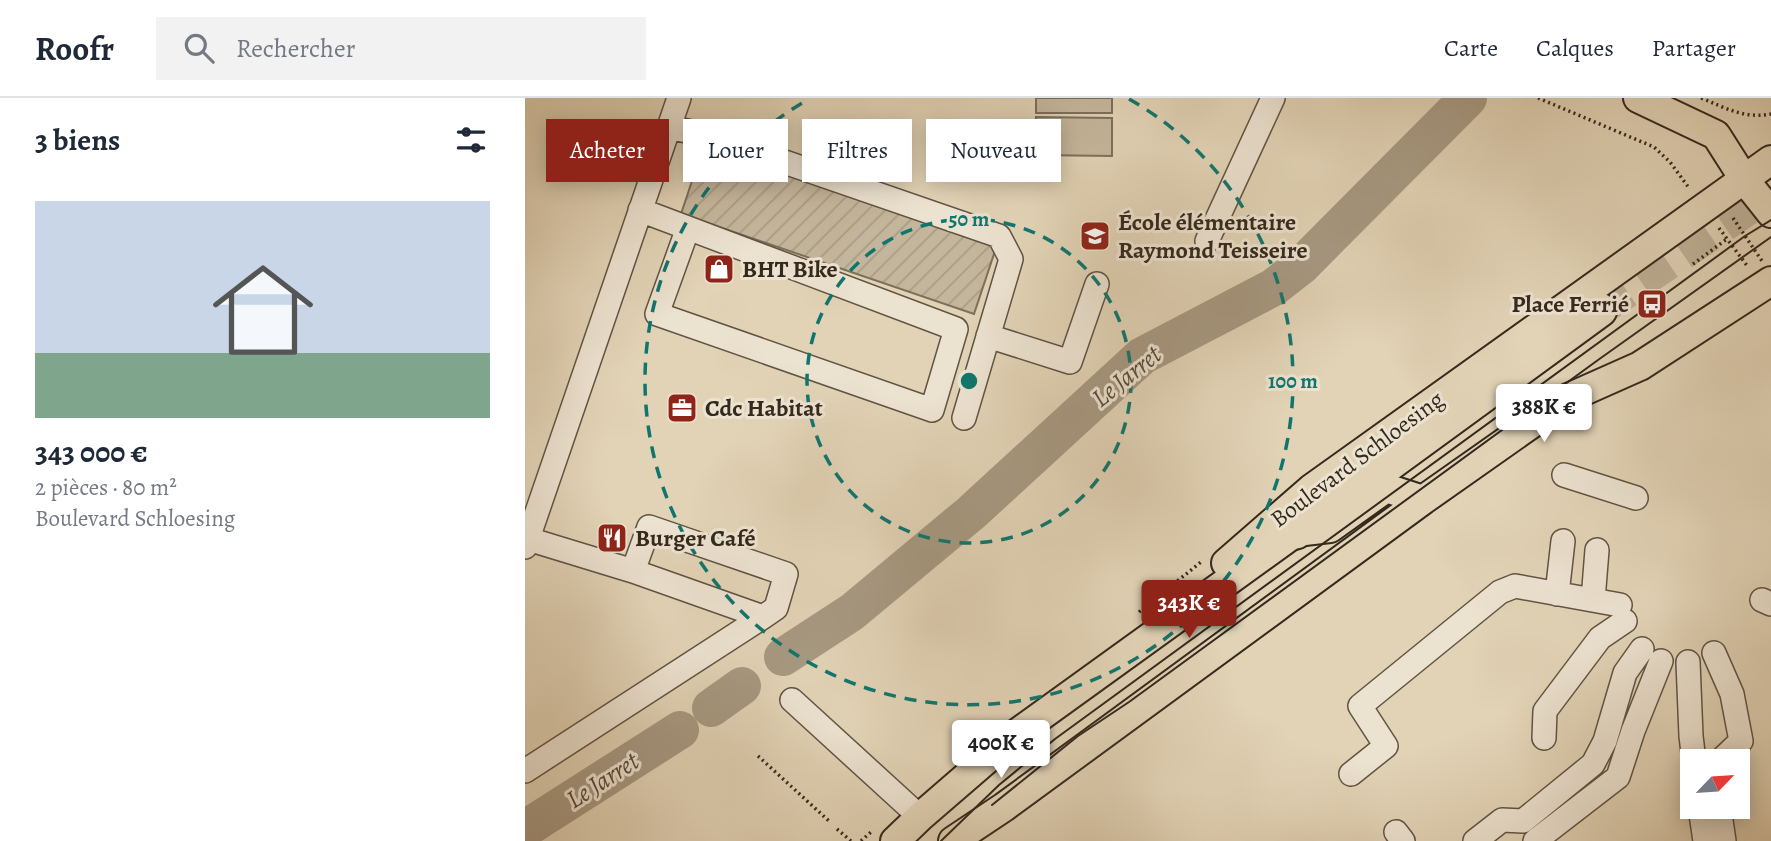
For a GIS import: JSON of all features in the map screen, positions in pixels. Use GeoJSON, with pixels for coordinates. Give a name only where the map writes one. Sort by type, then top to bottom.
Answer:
{"type":"FeatureCollection","features":[{"type":"Feature","properties":{"kind":"highway"},"geometry":{"type":"LineString","coordinates":[[1296,532],[1600,310]]}},
{"type":"Feature","properties":{"kind":"main road"},"geometry":{"type":"LineString","coordinates":[[1638,98],[1716,135],[1744,179],[1771,213]]}},
{"type":"Feature","properties":{"kind":"main road","name":"Boulevard Schloesing"},"geometry":{"type":"LineString","coordinates":[[1053,707],[1079,672],[1218,569],[1311,489],[1771,160]]}},
{"type":"Feature","properties":{"kind":"main road"},"geometry":{"type":"LineString","coordinates":[[953,841],[1004,807],[1423,500],[1568,398],[1640,366],[1762,277]]}},
{"type":"Feature","properties":{"kind":"main road","name":"Boulevard Schloesing"},"geometry":{"type":"LineString","coordinates":[[895,841],[1016,734],[1296,532],[1330,528],[1387,488],[1423,500]]}},
{"type":"Feature","properties":{"kind":"street"},"geometry":{"type":"LineString","coordinates":[[679,98],[669,127],[709,136],[999,236],[1011,259],[964,418]]}},
{"type":"Feature","properties":{"kind":"street"},"geometry":{"type":"LineString","coordinates":[[1207,241],[1273,98]]}},
{"type":"Feature","properties":{"kind":"street"},"geometry":{"type":"LineString","coordinates":[[650,182],[527,543],[633,571],[763,617]]}},
{"type":"Feature","properties":{"kind":"street"},"geometry":{"type":"LineString","coordinates":[[640,210],[957,328],[932,410],[657,314],[688,228]]}},
{"type":"Feature","properties":{"kind":"street"},"geometry":{"type":"LineString","coordinates":[[988,336],[1070,362],[1097,284]]}},
{"type":"Feature","properties":{"kind":"street"},"geometry":{"type":"LineString","coordinates":[[1565,475],[1636,498]]}},
{"type":"Feature","properties":{"kind":"street"},"geometry":{"type":"LineString","coordinates":[[525,771],[776,608],[786,573],[649,527],[633,571]]}},
{"type":"Feature","properties":{"kind":"street"},"geometry":{"type":"LineString","coordinates":[[1557,594],[1563,541]]}},
{"type":"Feature","properties":{"kind":"street"},"geometry":{"type":"LineString","coordinates":[[1593,600],[1597,550]]}},
{"type":"Feature","properties":{"kind":"street"},"geometry":{"type":"LineString","coordinates":[[1351,774],[1386,747],[1360,706],[1500,592],[1515,586],[1593,600],[1622,613],[1599,638],[1545,711],[1544,738]]}},
{"type":"Feature","properties":{"kind":"street"},"geometry":{"type":"LineString","coordinates":[[1714,653],[1732,694],[1741,741],[1733,749]]}},
{"type":"Feature","properties":{"kind":"street"},"geometry":{"type":"LineString","coordinates":[[1475,841],[1502,820],[1523,821],[1593,764],[1605,741],[1625,673],[1651,655],[1633,731],[1618,777],[1535,841]]}},
{"type":"Feature","properties":{"kind":"street"},"geometry":{"type":"LineString","coordinates":[[1688,662],[1693,749]]}},
{"type":"Feature","properties":{"kind":"street"},"geometry":{"type":"LineString","coordinates":[[792,700],[920,817]]}},
{"type":"Feature","properties":{"kind":"street"},"geometry":{"type":"LineString","coordinates":[[1702,819],[1705,841]]}},
{"type":"Feature","properties":{"kind":"street"},"geometry":{"type":"LineString","coordinates":[[1721,819],[1724,841]]}},
{"type":"Feature","properties":{"kind":"path"},"geometry":{"type":"LineString","coordinates":[[1538,98],[1654,147],[1670,162],[1727,239],[1762,277]]}},
{"type":"Feature","properties":{"kind":"path"},"geometry":{"type":"LineString","coordinates":[[1701,98],[1741,114],[1757,117],[1771,114]]}},
{"type":"Feature","properties":{"kind":"path"},"geometry":{"type":"LineString","coordinates":[[1693,264],[1727,239]]}},
{"type":"Feature","properties":{"kind":"path"},"geometry":{"type":"LineString","coordinates":[[758,756],[829,821]]}},
{"type":"Feature","properties":{"kind":"path"},"geometry":{"type":"LineString","coordinates":[[837,829],[851,841]]}},
{"type":"Feature","properties":{"kind":"shaded area"},"geometry":{"type":"Polygon","coordinates":[[[1036,98],[1112,98],[1112,113],[1036,113],[1036,98]]]}},
{"type":"Feature","properties":{"kind":"shaded area"},"geometry":{"type":"Polygon","coordinates":[[[1112,118],[1112,156],[1061,155],[1061,119],[1036,119],[1112,118]]]}},
{"type":"Feature","properties":{"kind":"shaded area"},"geometry":{"type":"Polygon","coordinates":[[[788,174],[802,178],[802,182],[812,182],[997,245],[974,314],[681,214],[692,182],[788,182],[788,174]]]}},
{"type":"Feature","properties":{"kind":"waterway","name":"Le Jarret"},"geometry":{"type":"LineString","coordinates":[[783,657],[852,612],[971,513],[1142,356],[1274,287],[1301,266],[1468,98]]}},
{"type":"Feature","properties":{"kind":"waterway","name":"Le Jarret"},"geometry":{"type":"LineString","coordinates":[[711,708],[742,686]]}},
{"type":"Feature","properties":{"kind":"waterway","name":"Le Jarret"},"geometry":{"type":"LineString","coordinates":[[525,829],[680,730]]}},
{"type":"Feature","properties":{"kind":"tunnel"},"geometry":{"type":"LineString","coordinates":[[1600,310],[1771,193]]}},
{"type":"Feature","properties":{"kind":"tram line"},"geometry":{"type":"LineString","coordinates":[[941,841],[999,785],[1055,739],[1745,236],[1771,220]]}},
{"type":"Feature","properties":{"kind":"tram line"},"geometry":{"type":"LineString","coordinates":[[992,805],[1078,736],[1129,702],[1771,237]]}},
{"type":"Feature","properties":{"kind":"place","name":"École élémentaire Raymond Teisseire"},"geometry":{"type":"Point","coordinates":[1095,236]}},
{"type":"Feature","properties":{"kind":"place","name":"BHT Bike"},"geometry":{"type":"Point","coordinates":[719,269]}},
{"type":"Feature","properties":{"kind":"place","name":"Place Ferrié"},"geometry":{"type":"Point","coordinates":[1652,304]}},
{"type":"Feature","properties":{"kind":"place","name":"Cdc Habitat"},"geometry":{"type":"Point","coordinates":[682,408]}},
{"type":"Feature","properties":{"kind":"place","name":"Burger Café"},"geometry":{"type":"Point","coordinates":[612,538]}}]}
